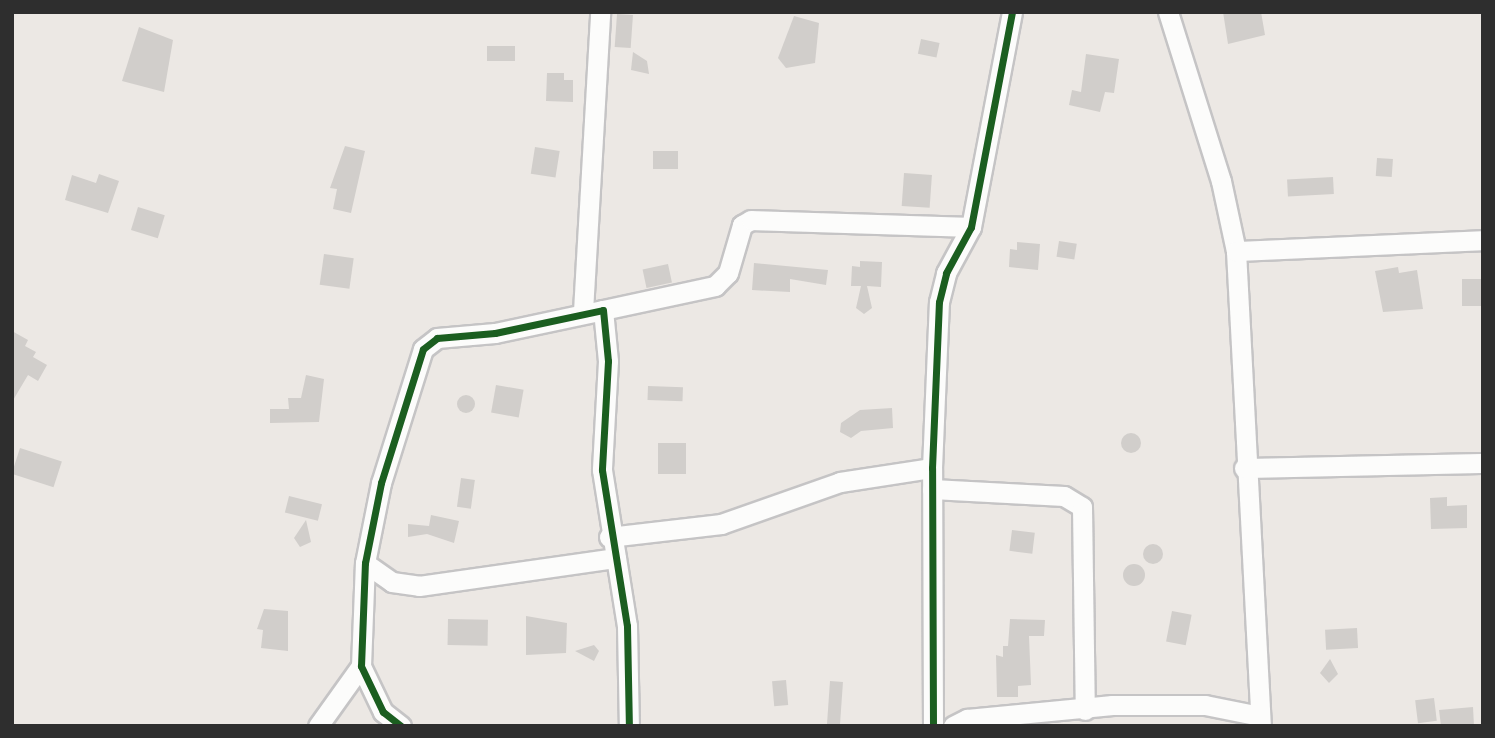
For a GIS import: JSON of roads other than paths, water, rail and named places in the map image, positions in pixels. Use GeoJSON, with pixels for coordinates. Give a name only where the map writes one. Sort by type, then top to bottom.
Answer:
{"type":"FeatureCollection","features":[{"type":"Feature","properties":{"kind":"street"},"geometry":{"type":"LineString","coordinates":[[600,12],[593,310],[608,361],[602,470],[609,537],[627,626],[629,726]]}},
{"type":"Feature","properties":{"kind":"street"},"geometry":{"type":"LineString","coordinates":[[933,726],[932,468],[939,302],[948,267],[971,228],[1012,12]]}},
{"type":"Feature","properties":{"kind":"street"},"geometry":{"type":"LineString","coordinates":[[953,726],[967,719],[1085,710],[1112,705],[1205,705],[1261,721],[1244,468],[1236,251],[1222,181],[1168,12]]}},
{"type":"Feature","properties":{"kind":"street"},"geometry":{"type":"LineString","coordinates":[[401,726],[383,712],[361,666],[365,563],[381,483],[427,343],[505,331],[715,286],[728,273],[742,225],[751,220],[971,228]]}},
{"type":"Feature","properties":{"kind":"street"},"geometry":{"type":"LineString","coordinates":[[1236,251],[1483,240]]}},
{"type":"Feature","properties":{"kind":"street"},"geometry":{"type":"LineString","coordinates":[[1244,468],[1483,463]]}},
{"type":"Feature","properties":{"kind":"street"},"geometry":{"type":"LineString","coordinates":[[609,537],[721,524],[840,482],[932,468]]}},
{"type":"Feature","properties":{"kind":"street"},"geometry":{"type":"LineString","coordinates":[[932,489],[1064,496],[1082,507],[1085,710]]}},
{"type":"Feature","properties":{"kind":"street"},"geometry":{"type":"LineString","coordinates":[[365,563],[392,582],[419,586],[615,558]]}},
{"type":"Feature","properties":{"kind":"street"},"geometry":{"type":"LineString","coordinates":[[318,726],[361,666]]}}]}
